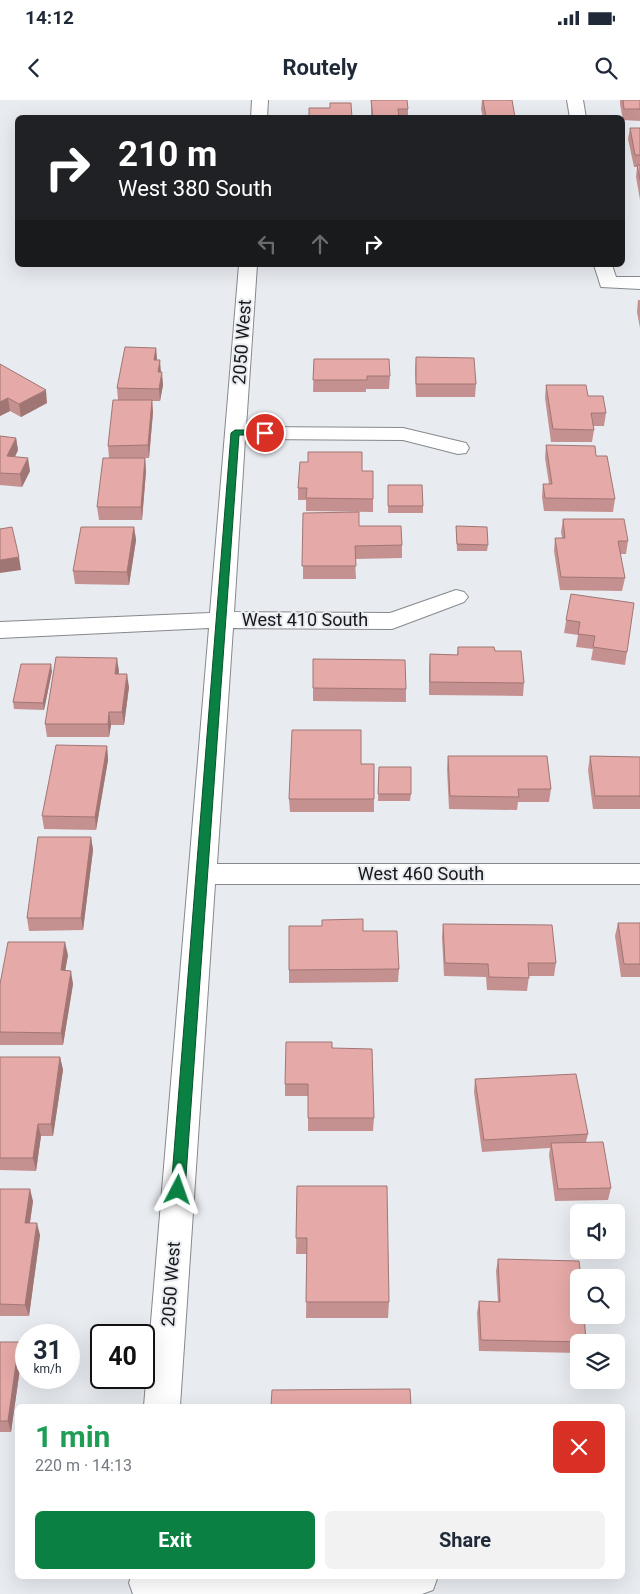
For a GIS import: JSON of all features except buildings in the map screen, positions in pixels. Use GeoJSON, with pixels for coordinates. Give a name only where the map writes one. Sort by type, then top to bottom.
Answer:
{"type":"FeatureCollection","features":[{"type":"Feature","properties":{"kind":"street"},"geometry":{"type":"LineString","coordinates":[[259,115],[260,100]]}},
{"type":"Feature","properties":{"kind":"street"},"geometry":{"type":"LineString","coordinates":[[575,100],[578,115]]}},
{"type":"Feature","properties":{"kind":"street","name":"2050 West"},"geometry":{"type":"LineString","coordinates":[[162,1404],[248,267]]}},
{"type":"Feature","properties":{"kind":"street"},"geometry":{"type":"LineString","coordinates":[[604,267],[608,283],[640,283]]}},
{"type":"Feature","properties":{"kind":"street"},"geometry":{"type":"LineString","coordinates":[[235,433],[403,434],[458,448]]}},
{"type":"Feature","properties":{"kind":"street","name":"West 410 South"},"geometry":{"type":"LineString","coordinates":[[0,630],[221,620],[392,621],[456,597]]}},
{"type":"Feature","properties":{"kind":"street","name":"West 460 South"},"geometry":{"type":"LineString","coordinates":[[202,874],[640,874]]}},
{"type":"Feature","properties":{"kind":"street"},"geometry":{"type":"LineString","coordinates":[[148,1585],[329,1579]]}},
{"type":"Feature","properties":{"kind":"route"},"geometry":{"type":"LineString","coordinates":[[178,1190],[235,433],[265,433]]}}]}
